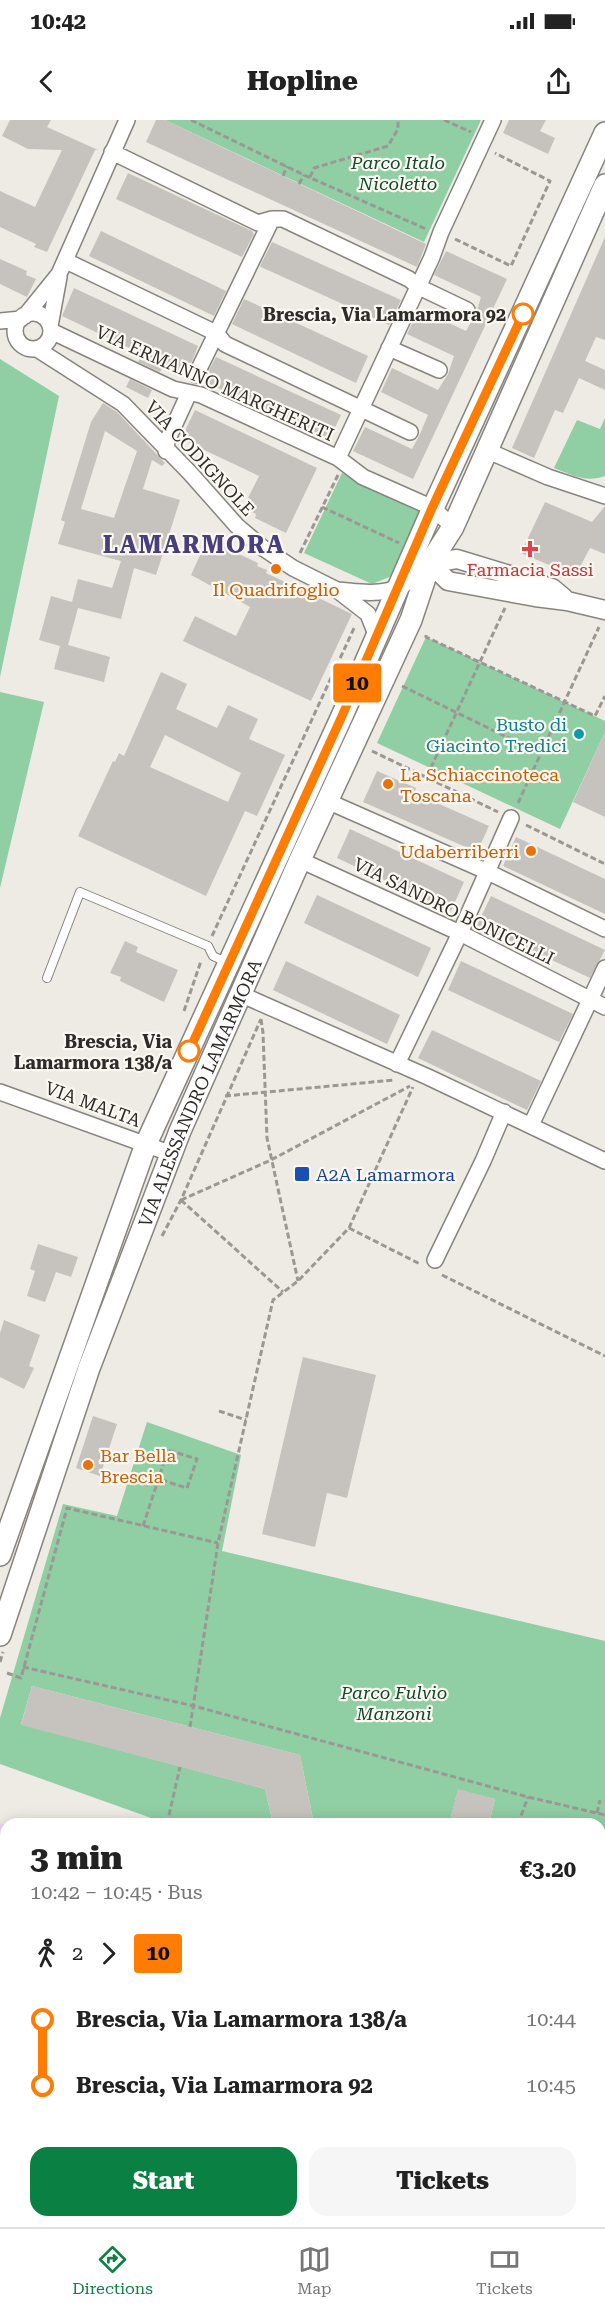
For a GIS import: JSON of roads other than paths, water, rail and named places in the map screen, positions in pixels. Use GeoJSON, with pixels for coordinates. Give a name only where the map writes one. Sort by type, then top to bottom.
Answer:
{"type":"FeatureCollection","features":[{"type":"Feature","properties":{"kind":"main road","name":"VIA ALESSANDRO LAMARMORA"},"geometry":{"type":"LineString","coordinates":[[0,1554],[146,1144],[377,638],[415,552],[431,501],[605,133]]}},
{"type":"Feature","properties":{"kind":"main road","name":"VIA ALESSANDRO LAMARMORA"},"geometry":{"type":"LineString","coordinates":[[415,552],[453,527],[605,185]]}},
{"type":"Feature","properties":{"kind":"main road","name":"VIA ALESSANDRO LAMARMORA"},"geometry":{"type":"LineString","coordinates":[[0,1635],[89,1368],[172,1154],[240,994],[411,620],[415,552]]}},
{"type":"Feature","properties":{"kind":"street"},"geometry":{"type":"LineString","coordinates":[[62,268],[16,329],[16,335],[26,348],[38,349],[47,342],[62,268],[127,120]]}},
{"type":"Feature","properties":{"kind":"street"},"geometry":{"type":"LineString","coordinates":[[341,461],[362,408],[493,120]]}},
{"type":"Feature","properties":{"kind":"street"},"geometry":{"type":"LineString","coordinates":[[112,152],[258,223],[283,219],[409,279],[419,287],[467,310]]}},
{"type":"Feature","properties":{"kind":"street"},"geometry":{"type":"LineString","coordinates":[[196,375],[272,219]]}},
{"type":"Feature","properties":{"kind":"street"},"geometry":{"type":"LineString","coordinates":[[62,268],[216,333],[225,344],[410,432]]}},
{"type":"Feature","properties":{"kind":"street"},"geometry":{"type":"LineString","coordinates":[[0,321],[40,315],[50,328]]}},
{"type":"Feature","properties":{"kind":"street","name":"VIA ERMANNO MARGHERITI"},"geometry":{"type":"LineString","coordinates":[[50,328],[173,389],[201,395],[341,461],[363,477],[431,501],[453,527]]}},
{"type":"Feature","properties":{"kind":"street"},"geometry":{"type":"LineString","coordinates":[[0,335],[16,335]]}},
{"type":"Feature","properties":{"kind":"street"},"geometry":{"type":"LineString","coordinates":[[389,348],[439,370]]}},
{"type":"Feature","properties":{"kind":"street","name":"VIA CODIGNOLE"},"geometry":{"type":"LineString","coordinates":[[38,349],[123,404],[166,451],[190,473],[237,526],[292,568],[337,590],[368,614],[377,638]]}},
{"type":"Feature","properties":{"kind":"street"},"geometry":{"type":"LineString","coordinates":[[166,451],[167,441],[189,393]]}},
{"type":"Feature","properties":{"kind":"street"},"geometry":{"type":"LineString","coordinates":[[486,450],[549,477],[605,496]]}},
{"type":"Feature","properties":{"kind":"street"},"geometry":{"type":"LineString","coordinates":[[453,527],[457,559]]}},
{"type":"Feature","properties":{"kind":"street"},"geometry":{"type":"LineString","coordinates":[[415,552],[457,559],[552,588],[567,601]]}},
{"type":"Feature","properties":{"kind":"street"},"geometry":{"type":"LineString","coordinates":[[415,552],[448,581],[567,601],[603,617]]}},
{"type":"Feature","properties":{"kind":"street","name":"VIA CODIGNOLE"},"geometry":{"type":"LineString","coordinates":[[337,590],[363,592],[398,588]]}},
{"type":"Feature","properties":{"kind":"street"},"geometry":{"type":"LineString","coordinates":[[327,801],[488,872],[605,929]]}},
{"type":"Feature","properties":{"kind":"street"},"geometry":{"type":"LineString","coordinates":[[397,1064],[460,933],[511,818]]}},
{"type":"Feature","properties":{"kind":"street","name":"VIA SANDRO BONICELLI"},"geometry":{"type":"LineString","coordinates":[[300,860],[460,933],[605,1007]]}},
{"type":"Feature","properties":{"kind":"street"},"geometry":{"type":"LineString","coordinates":[[531,1125],[605,968]]}},
{"type":"Feature","properties":{"kind":"street"},"geometry":{"type":"LineString","coordinates":[[240,994],[264,1012],[428,1077],[605,1161]]}},
{"type":"Feature","properties":{"kind":"street","name":"VIA MALTA"},"geometry":{"type":"LineString","coordinates":[[0,1092],[172,1154]]}},
{"type":"Feature","properties":{"kind":"street"},"geometry":{"type":"LineString","coordinates":[[431,1266],[483,1161],[504,1112]]}},
{"type":"Feature","properties":{"kind":"street"},"geometry":{"type":"LineString","coordinates":[[0,1554],[24,1562]]}},
{"type":"Feature","properties":{"kind":"lane"},"geometry":{"type":"LineString","coordinates":[[47,978],[80,892],[208,946],[213,956],[228,963]]}},
{"type":"Feature","properties":{"kind":"place","name":"Brescia, Via Lamarmora 92"},"geometry":{"type":"Point","coordinates":[523,314]}},
{"type":"Feature","properties":{"kind":"place","name":"Farmacia Sassi"},"geometry":{"type":"Point","coordinates":[530,549]}},
{"type":"Feature","properties":{"kind":"place","name":"Il Quadrifoglio"},"geometry":{"type":"Point","coordinates":[276,569]}},
{"type":"Feature","properties":{"kind":"place","name":"Busto di Giacinto Tredici"},"geometry":{"type":"Point","coordinates":[579,734]}},
{"type":"Feature","properties":{"kind":"place","name":"La Schiaccinoteca Toscana"},"geometry":{"type":"Point","coordinates":[388,784]}},
{"type":"Feature","properties":{"kind":"place","name":"Udaberriberri"},"geometry":{"type":"Point","coordinates":[531,851]}},
{"type":"Feature","properties":{"kind":"place","name":"Brescia, Via Lamarmora 138/a"},"geometry":{"type":"Point","coordinates":[189,1051]}},
{"type":"Feature","properties":{"kind":"place","name":"A2A Lamarmora"},"geometry":{"type":"Point","coordinates":[302,1174]}},
{"type":"Feature","properties":{"kind":"place","name":"Bar Bella Brescia"},"geometry":{"type":"Point","coordinates":[88,1465]}},
{"type":"Feature","properties":{"kind":"district","name":"LAMARMORA"},"geometry":{"type":"Point","coordinates":[194,545]}},
{"type":"Feature","properties":{"kind":"park label","name":"Parco Italo Nicoletto"},"geometry":{"type":"Point","coordinates":[398,172]}},
{"type":"Feature","properties":{"kind":"park label","name":"Parco Fulvio Manzoni"},"geometry":{"type":"Point","coordinates":[394,1702]}}]}
